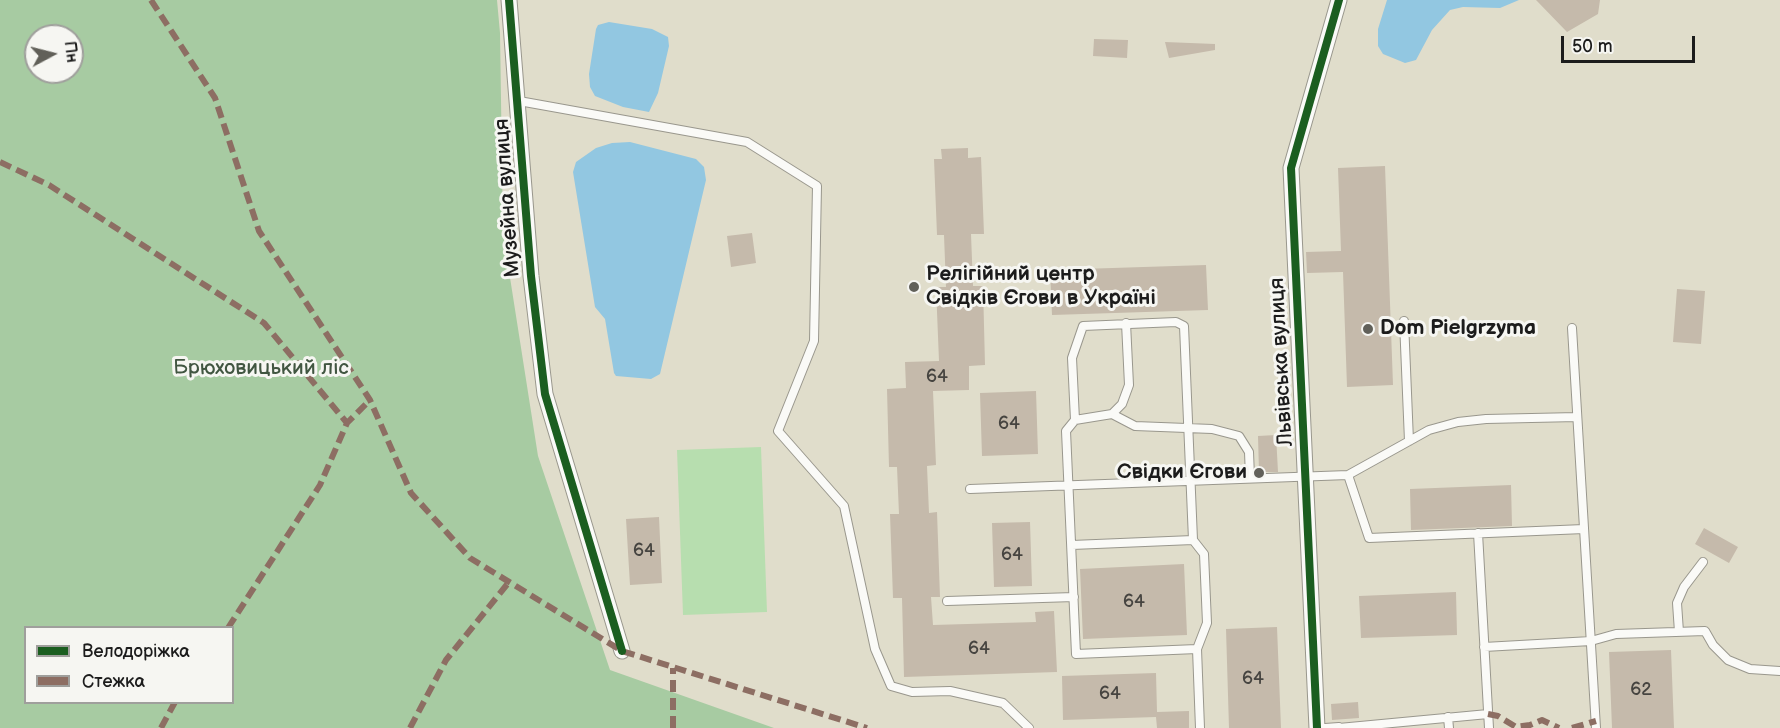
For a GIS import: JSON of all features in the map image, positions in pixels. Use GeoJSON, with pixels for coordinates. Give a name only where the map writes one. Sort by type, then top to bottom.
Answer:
{"type":"FeatureCollection","features":[{"type":"Feature","properties":{"kind":"street","name":"Музейна вулиця"},"geometry":{"type":"LineString","coordinates":[[509,0],[519,101],[531,276],[545,394],[622,651]]}},
{"type":"Feature","properties":{"kind":"street","name":"Львівська вулиця"},"geometry":{"type":"LineString","coordinates":[[1317,728],[1291,168],[1340,0]]}},
{"type":"Feature","properties":{"kind":"lane"},"geometry":{"type":"LineString","coordinates":[[519,101],[747,142],[817,186],[814,341],[778,431],[844,506],[877,655],[891,686],[912,692],[950,691],[1003,703],[1029,728]]}},
{"type":"Feature","properties":{"kind":"lane"},"geometry":{"type":"LineString","coordinates":[[1404,321],[1409,441]]}},
{"type":"Feature","properties":{"kind":"lane"},"geometry":{"type":"LineString","coordinates":[[1075,420],[1072,358],[1083,326],[1176,322],[1184,326],[1193,540],[1204,554],[1207,623],[1197,649],[1200,728]]}},
{"type":"Feature","properties":{"kind":"lane"},"geometry":{"type":"LineString","coordinates":[[1126,323],[1129,385],[1122,404],[1112,414],[1075,420],[1066,431],[1076,654],[1197,649]]}},
{"type":"Feature","properties":{"kind":"lane"},"geometry":{"type":"LineString","coordinates":[[1572,328],[1596,728]]}},
{"type":"Feature","properties":{"kind":"lane"},"geometry":{"type":"LineString","coordinates":[[1112,414],[1135,426],[1212,429],[1239,436],[1249,452],[1250,477]]}},
{"type":"Feature","properties":{"kind":"lane"},"geometry":{"type":"LineString","coordinates":[[970,489],[1305,474],[1348,475],[1429,430],[1458,422],[1486,419],[1577,417]]}},
{"type":"Feature","properties":{"kind":"lane"},"geometry":{"type":"LineString","coordinates":[[1348,475],[1369,538],[1584,529]]}},
{"type":"Feature","properties":{"kind":"lane"},"geometry":{"type":"LineString","coordinates":[[1478,533],[1489,728]]}},
{"type":"Feature","properties":{"kind":"lane"},"geometry":{"type":"LineString","coordinates":[[1072,545],[1193,540]]}},
{"type":"Feature","properties":{"kind":"lane"},"geometry":{"type":"LineString","coordinates":[[1678,632],[1677,603],[1683,587],[1703,562]]}},
{"type":"Feature","properties":{"kind":"lane"},"geometry":{"type":"LineString","coordinates":[[947,601],[1074,597]]}},
{"type":"Feature","properties":{"kind":"lane"},"geometry":{"type":"LineString","coordinates":[[1484,647],[1591,641],[1616,634],[1705,631],[1713,645],[1728,660],[1750,669],[1780,671]]}},
{"type":"Feature","properties":{"kind":"lane"},"geometry":{"type":"LineString","coordinates":[[1325,728],[1488,714]]}},
{"type":"Feature","properties":{"kind":"lane"},"geometry":{"type":"LineString","coordinates":[[1448,717],[1449,728]]}},
{"type":"Feature","properties":{"kind":"green space","name":"Брюховицький ліс"},"geometry":{"type":"Polygon","coordinates":[[[0,0],[497,0],[500,33],[503,233],[538,456],[610,670],[774,728],[0,728],[0,0]]]}},
{"type":"Feature","properties":{"kind":"green space"},"geometry":{"type":"Polygon","coordinates":[[[761,447],[767,612],[683,615],[677,450],[761,447]]]}},
{"type":"Feature","properties":{"kind":"water"},"geometry":{"type":"Polygon","coordinates":[[[1387,0],[1519,0],[1500,8],[1463,7],[1450,10],[1432,30],[1416,60],[1405,63],[1383,54],[1378,46],[1378,29],[1387,0]]]}},
{"type":"Feature","properties":{"kind":"water"},"geometry":{"type":"Polygon","coordinates":[[[609,22],[652,29],[668,37],[669,46],[658,93],[649,112],[623,107],[595,96],[590,87],[589,74],[596,29],[598,25],[609,22]]]}},
{"type":"Feature","properties":{"kind":"water"},"geometry":{"type":"Polygon","coordinates":[[[630,142],[696,159],[704,167],[706,180],[660,374],[651,379],[616,376],[614,373],[605,319],[595,307],[573,172],[576,162],[596,148],[612,143],[630,142]]]}},
{"type":"Feature","properties":{"kind":"building"},"geometry":{"type":"Polygon","coordinates":[[[1536,0],[1600,0],[1598,14],[1567,32],[1536,0]]]}},
{"type":"Feature","properties":{"kind":"building"},"geometry":{"type":"Polygon","coordinates":[[[1094,39],[1128,40],[1127,58],[1093,56],[1094,39]]]}},
{"type":"Feature","properties":{"kind":"building"},"geometry":{"type":"Polygon","coordinates":[[[1165,42],[1215,44],[1215,50],[1169,58],[1165,42]]]}},
{"type":"Feature","properties":{"kind":"building"},"geometry":{"type":"Polygon","coordinates":[[[968,148],[968,158],[981,157],[984,234],[971,234],[973,286],[983,286],[985,365],[969,366],[969,390],[933,391],[936,465],[927,466],[929,513],[937,512],[940,597],[931,597],[933,625],[1036,622],[1035,612],[1054,611],[1057,672],[904,677],[902,598],[893,598],[890,514],[899,514],[897,467],[889,467],[887,389],[906,388],[905,362],[939,361],[936,287],[946,287],[944,235],[937,235],[934,159],[942,159],[941,149],[968,148]]]}},
{"type":"Feature","properties":{"kind":"building","name":"Dom Pielgrzyma"},"geometry":{"type":"Polygon","coordinates":[[[1385,166],[1393,385],[1347,387],[1343,272],[1307,273],[1306,252],[1341,251],[1338,168],[1385,166]]]}},
{"type":"Feature","properties":{"kind":"building"},"geometry":{"type":"Polygon","coordinates":[[[752,233],[756,263],[731,267],[727,236],[752,233]]]}},
{"type":"Feature","properties":{"kind":"building"},"geometry":{"type":"Polygon","coordinates":[[[1206,265],[1208,310],[1052,315],[1050,270],[1206,265]]]}},
{"type":"Feature","properties":{"kind":"building"},"geometry":{"type":"Polygon","coordinates":[[[1677,289],[1705,291],[1701,344],[1673,342],[1677,289]]]}},
{"type":"Feature","properties":{"kind":"building"},"geometry":{"type":"Polygon","coordinates":[[[1036,391],[1038,454],[982,456],[980,393],[1036,391]]]}},
{"type":"Feature","properties":{"kind":"building"},"geometry":{"type":"Polygon","coordinates":[[[1276,435],[1278,472],[1259,472],[1258,436],[1276,435]]]}},
{"type":"Feature","properties":{"kind":"building"},"geometry":{"type":"Polygon","coordinates":[[[1511,485],[1512,526],[1411,530],[1410,489],[1511,485]]]}},
{"type":"Feature","properties":{"kind":"building"},"geometry":{"type":"Polygon","coordinates":[[[659,517],[662,583],[630,585],[626,519],[659,517]]]}},
{"type":"Feature","properties":{"kind":"building"},"geometry":{"type":"Polygon","coordinates":[[[1030,522],[1032,586],[994,587],[992,523],[1030,522]]]}},
{"type":"Feature","properties":{"kind":"building"},"geometry":{"type":"Polygon","coordinates":[[[1704,528],[1738,547],[1729,563],[1695,544],[1704,528]]]}},
{"type":"Feature","properties":{"kind":"building"},"geometry":{"type":"Polygon","coordinates":[[[1184,564],[1187,635],[1083,639],[1080,569],[1184,564]]]}},
{"type":"Feature","properties":{"kind":"building"},"geometry":{"type":"Polygon","coordinates":[[[1456,592],[1457,635],[1361,638],[1359,596],[1456,592]]]}},
{"type":"Feature","properties":{"kind":"building"},"geometry":{"type":"Polygon","coordinates":[[[1277,627],[1281,728],[1229,728],[1226,629],[1277,627]]]}},
{"type":"Feature","properties":{"kind":"building"},"geometry":{"type":"Polygon","coordinates":[[[1671,650],[1674,728],[1612,728],[1609,652],[1671,650]]]}},
{"type":"Feature","properties":{"kind":"building"},"geometry":{"type":"Polygon","coordinates":[[[1156,673],[1157,712],[1189,711],[1189,728],[1157,728],[1156,717],[1063,720],[1062,676],[1156,673]]]}},
{"type":"Feature","properties":{"kind":"building"},"geometry":{"type":"Polygon","coordinates":[[[1358,702],[1359,718],[1332,720],[1331,704],[1358,702]]]}},
{"type":"Feature","properties":{"kind":"marked path"},"geometry":{"type":"LineString","coordinates":[[151,0],[215,98],[259,231],[370,400],[411,493],[470,558],[622,651],[867,728]]}},
{"type":"Feature","properties":{"kind":"marked path"},"geometry":{"type":"LineString","coordinates":[[0,162],[49,185],[264,323],[347,423]]}},
{"type":"Feature","properties":{"kind":"marked path"},"geometry":{"type":"LineString","coordinates":[[229,626],[320,485],[347,423],[370,400]]}},
{"type":"Feature","properties":{"kind":"marked path"},"geometry":{"type":"LineString","coordinates":[[410,728],[446,660],[509,582]]}},
{"type":"Feature","properties":{"kind":"marked path"},"geometry":{"type":"LineString","coordinates":[[673,668],[673,728]]}},
{"type":"Feature","properties":{"kind":"marked path"},"geometry":{"type":"LineString","coordinates":[[161,728],[174,704]]}},
{"type":"Feature","properties":{"kind":"marked path"},"geometry":{"type":"LineString","coordinates":[[1488,714],[1498,716],[1516,727],[1542,720],[1559,728]]}},
{"type":"Feature","properties":{"kind":"marked path"},"geometry":{"type":"LineString","coordinates":[[1572,728],[1596,721]]}},
{"type":"Feature","properties":{"kind":"cycle path"},"geometry":{"type":"LineString","coordinates":[[509,0],[531,276],[545,394],[622,651]]}},
{"type":"Feature","properties":{"kind":"cycle path"},"geometry":{"type":"LineString","coordinates":[[1317,728],[1291,168],[1339,0]]}},
{"type":"Feature","properties":{"kind":"place","name":"Релігійний центр Свідків Єгови в Україні"},"geometry":{"type":"Point","coordinates":[914,287]}},
{"type":"Feature","properties":{"kind":"place","name":"Dom Pielgrzyma"},"geometry":{"type":"Point","coordinates":[1368,329]}},
{"type":"Feature","properties":{"kind":"place","name":"Свідки Єгови"},"geometry":{"type":"Point","coordinates":[1259,473]}}]}
